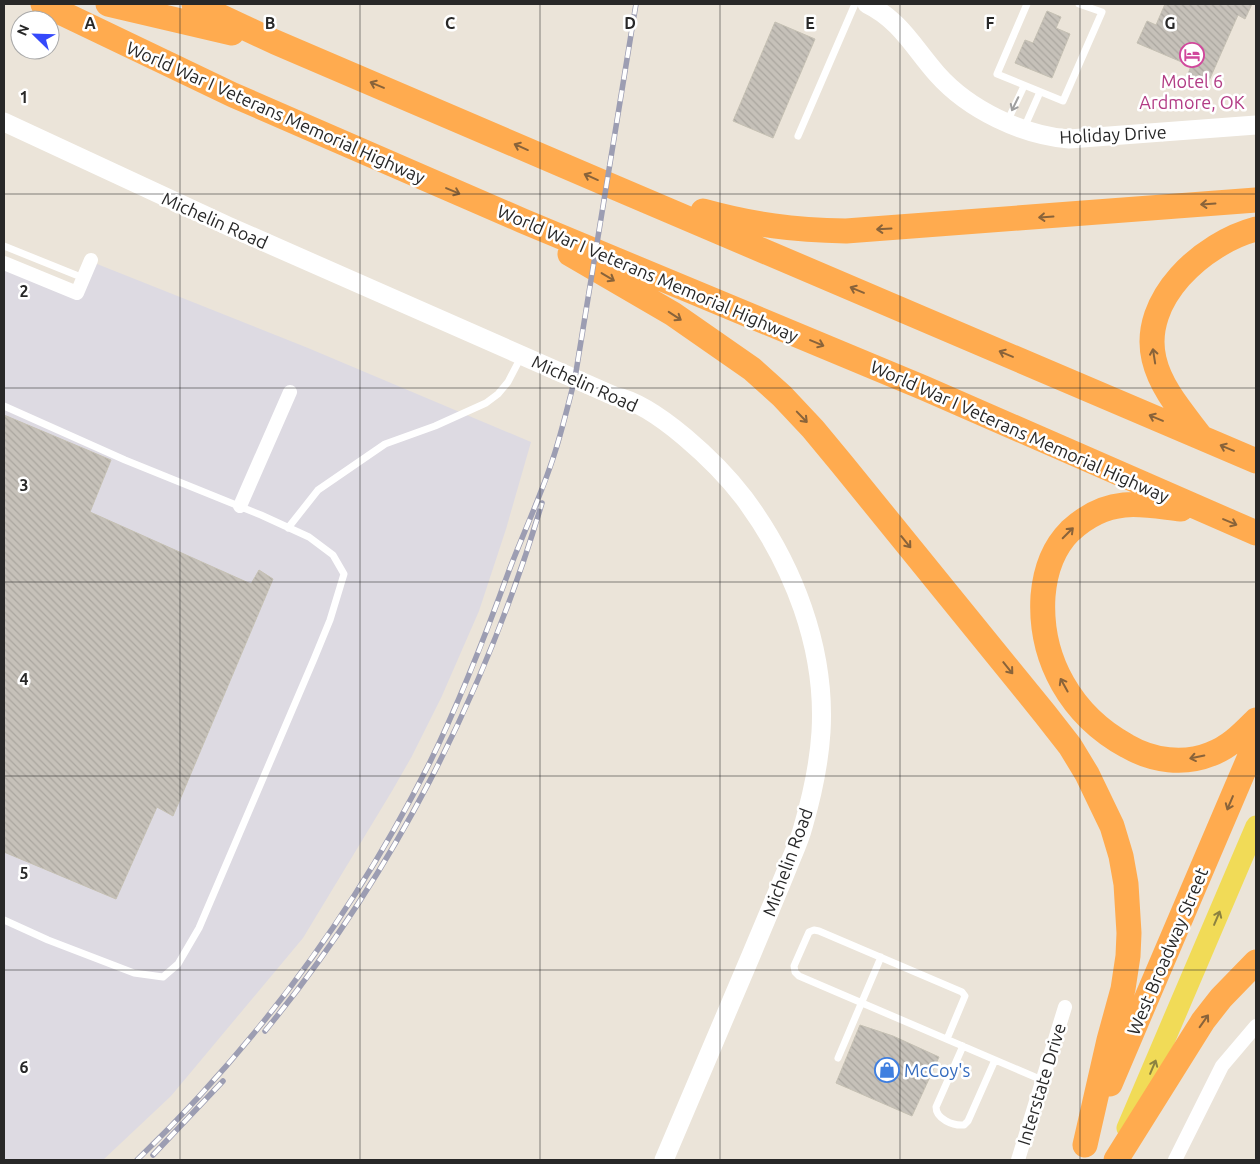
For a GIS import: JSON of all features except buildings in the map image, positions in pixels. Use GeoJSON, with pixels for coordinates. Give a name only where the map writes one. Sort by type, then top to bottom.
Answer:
{"type":"FeatureCollection","features":[{"type":"Feature","properties":{"kind":"highway","name":"World War I Veterans Memorial Highway"},"geometry":{"type":"LineString","coordinates":[[43,4],[233,95],[523,221],[554,239],[638,281],[915,384],[1256,534]]}},
{"type":"Feature","properties":{"kind":"highway"},"geometry":{"type":"LineString","coordinates":[[102,4],[164,50],[233,95]]}},
{"type":"Feature","properties":{"kind":"highway"},"geometry":{"type":"LineString","coordinates":[[108,4],[275,42]]}},
{"type":"Feature","properties":{"kind":"highway"},"geometry":{"type":"LineString","coordinates":[[194,4],[275,42],[616,188],[651,199],[763,225],[788,229],[846,231],[1256,200]]}},
{"type":"Feature","properties":{"kind":"highway"},"geometry":{"type":"LineString","coordinates":[[651,199],[1256,461]]}},
{"type":"Feature","properties":{"kind":"highway"},"geometry":{"type":"LineString","coordinates":[[1201,437],[1166,390],[1161,380],[1154,358],[1153,344],[1156,319],[1167,293],[1176,280],[1190,266],[1233,238],[1256,229]]}},
{"type":"Feature","properties":{"kind":"highway"},"geometry":{"type":"LineString","coordinates":[[638,281],[673,314],[752,369],[782,396],[813,429],[1046,714],[1087,774],[1112,826],[1121,856],[1126,884],[1129,933],[1124,989],[1081,1152]]}},
{"type":"Feature","properties":{"kind":"highway"},"geometry":{"type":"LineString","coordinates":[[1203,511],[1124,504],[1106,508],[1081,520],[1063,538],[1047,571],[1042,607],[1046,640],[1058,676],[1084,714],[1101,730],[1133,750],[1147,756],[1163,760],[1177,760],[1211,754],[1226,747],[1241,736],[1256,720]]}},
{"type":"Feature","properties":{"kind":"highway","name":"West Broadway Street"},"geometry":{"type":"LineString","coordinates":[[1081,1152],[1256,742]]}},
{"type":"Feature","properties":{"kind":"highway"},"geometry":{"type":"LineString","coordinates":[[1114,1160],[1203,1021],[1221,998],[1256,962]]}},
{"type":"Feature","properties":{"kind":"main road","name":"West Broadway Street"},"geometry":{"type":"LineString","coordinates":[[1114,1160],[1256,826]]}},
{"type":"Feature","properties":{"kind":"street","name":"Holiday Drive"},"geometry":{"type":"LineString","coordinates":[[868,4],[886,16],[907,35],[936,73],[955,92],[1006,122],[1024,129],[1051,137],[1069,138],[1256,126]]}},
{"type":"Feature","properties":{"kind":"street","name":"Michelin Road"},"geometry":{"type":"LineString","coordinates":[[4,122],[228,226],[614,396],[626,398],[664,422],[708,457],[738,490],[777,547],[800,600],[811,637],[818,673],[820,707],[819,752],[803,829],[664,1160]]}},
{"type":"Feature","properties":{"kind":"street"},"geometry":{"type":"LineString","coordinates":[[4,263],[77,293],[91,260]]}},
{"type":"Feature","properties":{"kind":"street"},"geometry":{"type":"LineString","coordinates":[[240,506],[290,392]]}},
{"type":"Feature","properties":{"kind":"street","name":"Interstate Drive"},"geometry":{"type":"LineString","coordinates":[[1018,1160],[1065,1007]]}},
{"type":"Feature","properties":{"kind":"street"},"geometry":{"type":"LineString","coordinates":[[1174,1160],[1222,1066],[1256,1026]]}},
{"type":"Feature","properties":{"kind":"lane"},"geometry":{"type":"LineString","coordinates":[[798,136],[855,4]]}},
{"type":"Feature","properties":{"kind":"lane"},"geometry":{"type":"LineString","coordinates":[[1027,4],[997,74],[1063,101],[1102,12],[1079,4]]}},
{"type":"Feature","properties":{"kind":"lane"},"geometry":{"type":"LineString","coordinates":[[1006,122],[1024,86]]}},
{"type":"Feature","properties":{"kind":"lane"},"geometry":{"type":"LineString","coordinates":[[1024,129],[1040,92]]}},
{"type":"Feature","properties":{"kind":"lane"},"geometry":{"type":"LineString","coordinates":[[4,246],[76,275]]}},
{"type":"Feature","properties":{"kind":"lane"},"geometry":{"type":"LineString","coordinates":[[288,528],[318,490],[385,444],[435,426],[486,403],[498,394],[508,382],[522,355]]}},
{"type":"Feature","properties":{"kind":"lane"},"geometry":{"type":"LineString","coordinates":[[4,406],[125,460],[240,506],[309,538],[333,554],[344,574],[330,620],[203,920],[178,964],[162,976],[134,973],[48,940],[4,920]]}},
{"type":"Feature","properties":{"kind":"lane"},"geometry":{"type":"LineString","coordinates":[[947,1039],[963,1003],[964,996],[962,992],[814,930],[809,932],[794,966],[795,972],[799,976],[1042,1080]]}},
{"type":"Feature","properties":{"kind":"lane"},"geometry":{"type":"LineString","coordinates":[[838,1058],[881,957]]}},
{"type":"Feature","properties":{"kind":"lane"},"geometry":{"type":"LineString","coordinates":[[963,1046],[936,1107],[936,1113],[940,1117],[958,1126],[964,1125],[968,1121],[995,1060]]}},
{"type":"Feature","properties":{"kind":"shaded area"},"geometry":{"type":"Polygon","coordinates":[[[87,260],[308,348],[531,442],[506,529],[479,611],[441,698],[392,791],[303,938],[171,1096],[103,1160],[4,1160],[4,270],[74,297],[87,260]]]}},
{"type":"Feature","properties":{"kind":"railway"},"geometry":{"type":"LineString","coordinates":[[137,1160],[223,1070],[262,1023],[336,923],[401,817],[430,762],[463,690],[546,479],[559,440],[575,378],[636,4]]}},
{"type":"Feature","properties":{"kind":"railway"},"geometry":{"type":"LineString","coordinates":[[265,1031],[311,972],[354,910],[430,781],[463,714],[493,645],[542,503]]}},
{"type":"Feature","properties":{"kind":"railway"},"geometry":{"type":"LineString","coordinates":[[153,1155],[223,1081]]}},
{"type":"Feature","properties":{"kind":"place","name":"Motel 6 Ardmore, OK"},"geometry":{"type":"Point","coordinates":[1192,55]}},
{"type":"Feature","properties":{"kind":"place","name":"McCoy's"},"geometry":{"type":"Point","coordinates":[887,1070]}}]}
